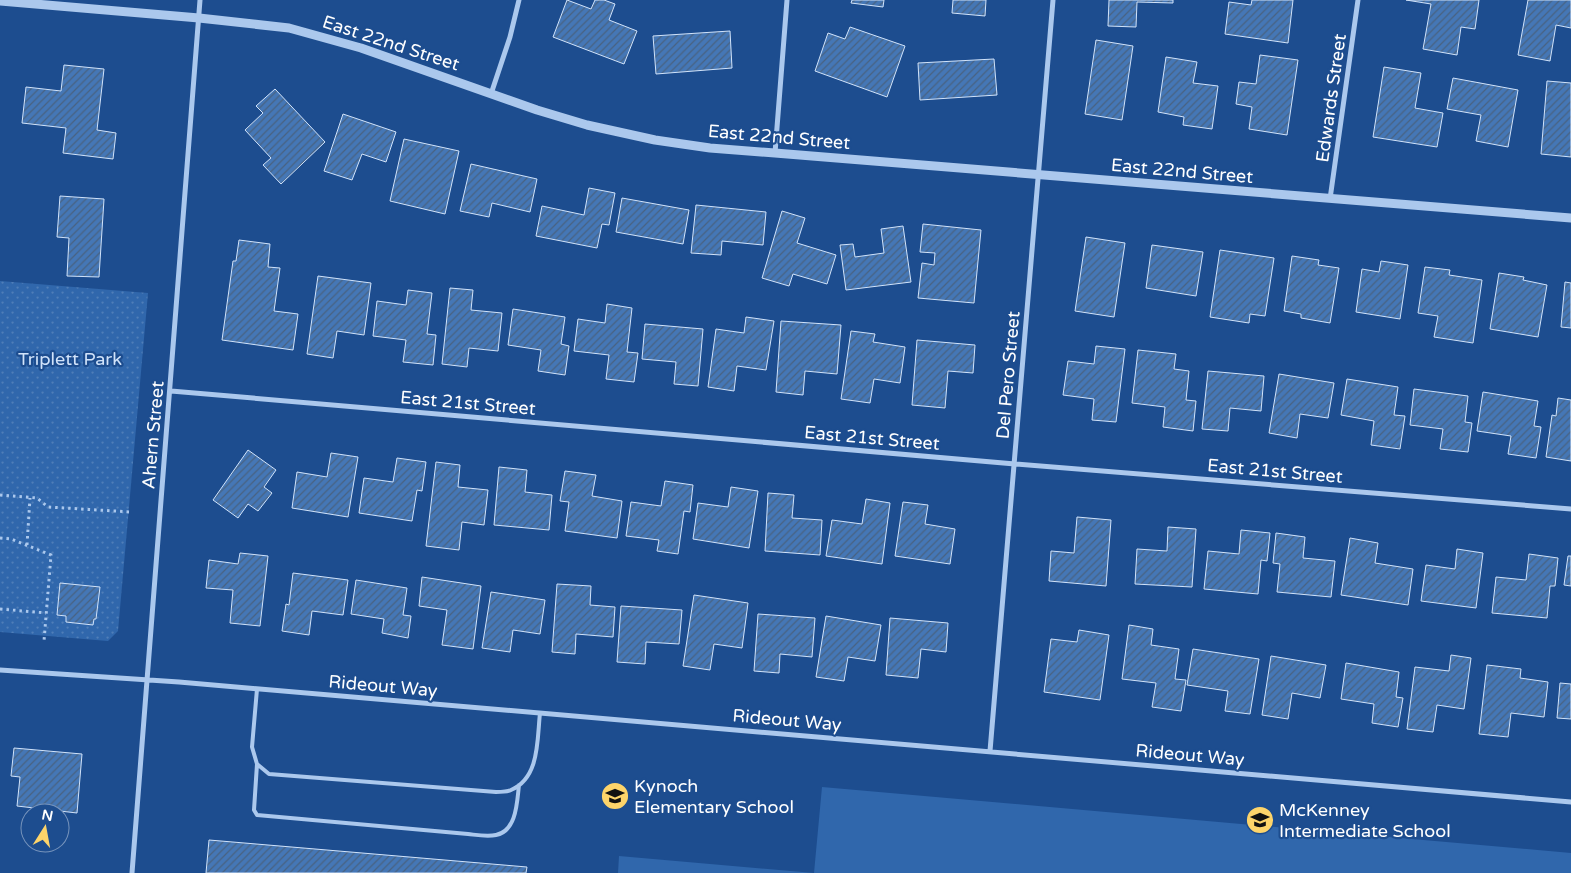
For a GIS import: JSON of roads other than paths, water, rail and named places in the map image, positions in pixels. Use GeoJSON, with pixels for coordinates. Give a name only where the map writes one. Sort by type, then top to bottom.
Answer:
{"type":"FeatureCollection","features":[{"type":"Feature","properties":{"kind":"street","name":"East 22nd Street"},"geometry":{"type":"LineString","coordinates":[[0,0],[290,28],[360,48],[537,110],[587,125],[655,140],[710,148],[1571,218]]}},
{"type":"Feature","properties":{"kind":"street","name":"Ahern Street"},"geometry":{"type":"LineString","coordinates":[[132,873],[200,0]]}},
{"type":"Feature","properties":{"kind":"street"},"geometry":{"type":"LineString","coordinates":[[491,94],[510,38],[519,0]]}},
{"type":"Feature","properties":{"kind":"street"},"geometry":{"type":"LineString","coordinates":[[775,153],[787,0]]}},
{"type":"Feature","properties":{"kind":"street","name":"Del Pero Street"},"geometry":{"type":"LineString","coordinates":[[990,751],[1053,0]]}},
{"type":"Feature","properties":{"kind":"street","name":"Edwards Street"},"geometry":{"type":"LineString","coordinates":[[1330,199],[1358,0]]}},
{"type":"Feature","properties":{"kind":"street","name":"East 21st Street"},"geometry":{"type":"LineString","coordinates":[[170,391],[1015,464],[1571,509]]}},
{"type":"Feature","properties":{"kind":"street","name":"Rideout Way"},"geometry":{"type":"LineString","coordinates":[[0,670],[256,689],[1571,802]]}},
{"type":"Feature","properties":{"kind":"lane"},"geometry":{"type":"LineString","coordinates":[[256,689],[252,747],[257,764],[254,810],[257,815],[497,835],[510,826],[516,812],[519,785]]}},
{"type":"Feature","properties":{"kind":"lane"},"geometry":{"type":"LineString","coordinates":[[257,764],[269,774],[496,792],[511,790],[525,781],[534,763],[540,713]]}},
{"type":"Feature","properties":{"kind":"place","name":"Kynoch Elementary School"},"geometry":{"type":"Point","coordinates":[615,796]}},
{"type":"Feature","properties":{"kind":"place","name":"McKenney Intermediate School"},"geometry":{"type":"Point","coordinates":[1260,820]}},
{"type":"Feature","properties":{"kind":"park label","name":"Triplett Park"},"geometry":{"type":"Point","coordinates":[70,359]}}]}
